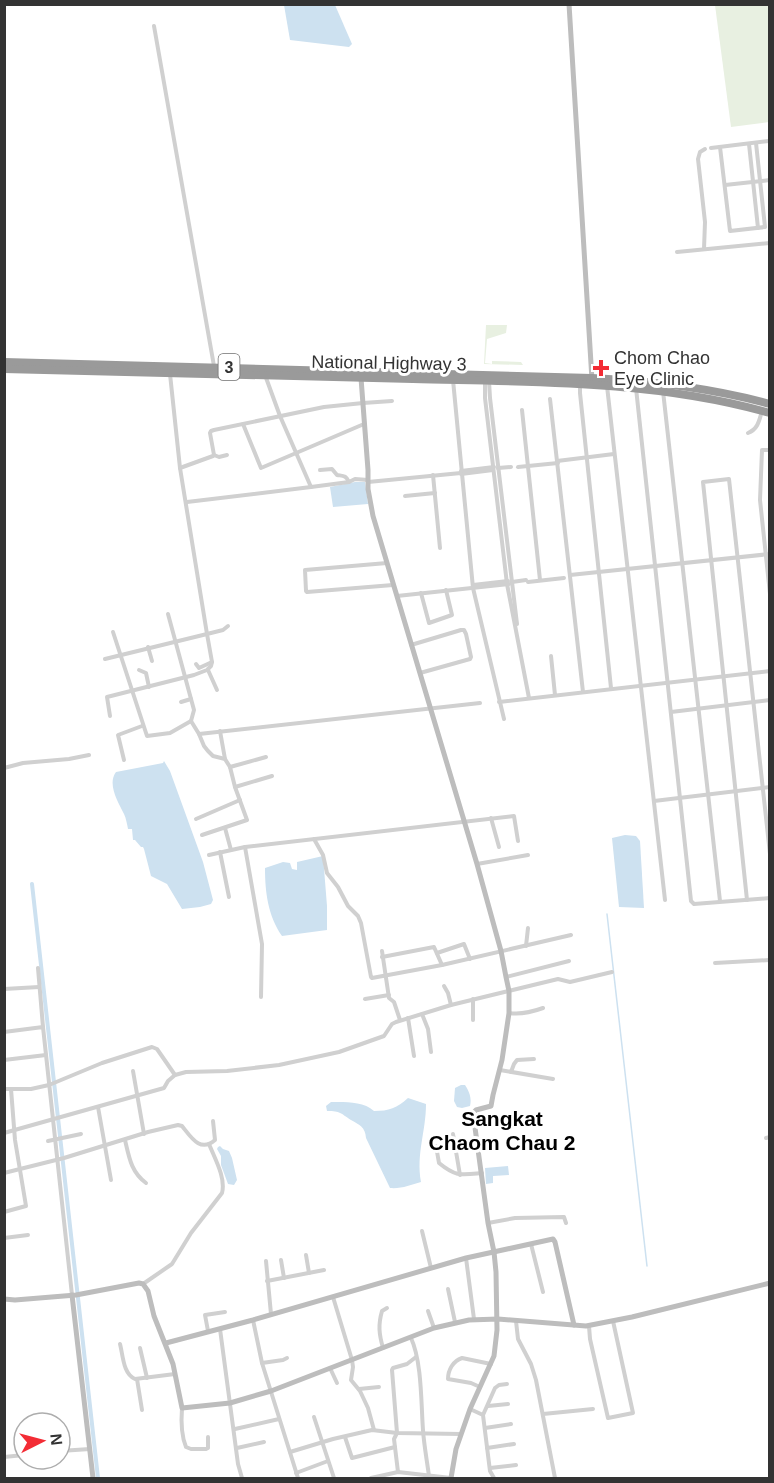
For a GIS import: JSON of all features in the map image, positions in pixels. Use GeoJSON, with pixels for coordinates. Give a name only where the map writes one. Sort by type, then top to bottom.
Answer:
{"type":"FeatureCollection","features":[{"type":"Feature","properties":{"kind":"highway","name":"National Highway 3"},"geometry":{"type":"LineString","coordinates":[[4,362],[214,367],[580,381]]}},
{"type":"Feature","properties":{"kind":"highway","name":"National Highway 3"},"geometry":{"type":"LineString","coordinates":[[4,369],[361,378],[453,376],[487,381],[637,381],[688,387],[770,404]]}},
{"type":"Feature","properties":{"kind":"highway","name":"National Highway 3"},"geometry":{"type":"LineString","coordinates":[[592,381],[607,385],[710,398],[766,412]]}},
{"type":"Feature","properties":{"kind":"street"},"geometry":{"type":"LineString","coordinates":[[569,4],[592,381]]}},
{"type":"Feature","properties":{"kind":"street"},"geometry":{"type":"LineString","coordinates":[[154,26],[214,367]]}},
{"type":"Feature","properties":{"kind":"street"},"geometry":{"type":"LineString","coordinates":[[711,148],[769,141]]}},
{"type":"Feature","properties":{"kind":"street"},"geometry":{"type":"LineString","coordinates":[[720,147],[730,231],[758,228],[765,227],[756,143]]}},
{"type":"Feature","properties":{"kind":"street"},"geometry":{"type":"LineString","coordinates":[[749,144],[758,228]]}},
{"type":"Feature","properties":{"kind":"street"},"geometry":{"type":"LineString","coordinates":[[704,249],[705,222],[698,159],[700,152],[705,149]]}},
{"type":"Feature","properties":{"kind":"street"},"geometry":{"type":"LineString","coordinates":[[724,185],[770,180]]}},
{"type":"Feature","properties":{"kind":"street"},"geometry":{"type":"LineString","coordinates":[[677,252],[770,243]]}},
{"type":"Feature","properties":{"kind":"street"},"geometry":{"type":"LineString","coordinates":[[110,716],[107,697],[185,678],[208,670],[212,662],[180,468],[170,373]]}},
{"type":"Feature","properties":{"kind":"street"},"geometry":{"type":"LineString","coordinates":[[265,375],[311,487]]}},
{"type":"Feature","properties":{"kind":"street"},"geometry":{"type":"LineString","coordinates":[[453,376],[473,586],[504,719]]}},
{"type":"Feature","properties":{"kind":"street"},"geometry":{"type":"LineString","coordinates":[[361,378],[368,481],[373,516],[501,951],[508,991],[509,1013],[492,1105],[473,1113],[494,1252],[498,1319],[494,1356],[461,1434],[451,1478],[423,1477],[398,1472],[387,1477],[371,1479]]}},
{"type":"Feature","properties":{"kind":"street"},"geometry":{"type":"LineString","coordinates":[[487,381],[510,582],[529,698]]}},
{"type":"Feature","properties":{"kind":"street"},"geometry":{"type":"LineString","coordinates":[[580,381],[611,688]]}},
{"type":"Feature","properties":{"kind":"street"},"geometry":{"type":"LineString","coordinates":[[607,385],[665,900]]}},
{"type":"Feature","properties":{"kind":"street"},"geometry":{"type":"LineString","coordinates":[[636,387],[692,901],[694,904],[770,898]]}},
{"type":"Feature","properties":{"kind":"street"},"geometry":{"type":"LineString","coordinates":[[663,391],[720,901]]}},
{"type":"Feature","properties":{"kind":"street"},"geometry":{"type":"LineString","coordinates":[[550,399],[583,692]]}},
{"type":"Feature","properties":{"kind":"street"},"geometry":{"type":"LineString","coordinates":[[214,455],[211,431],[324,407],[392,401]]}},
{"type":"Feature","properties":{"kind":"street"},"geometry":{"type":"LineString","coordinates":[[522,410],[540,580]]}},
{"type":"Feature","properties":{"kind":"street"},"geometry":{"type":"LineString","coordinates":[[748,433],[757,427],[766,412]]}},
{"type":"Feature","properties":{"kind":"street"},"geometry":{"type":"LineString","coordinates":[[243,424],[261,468],[364,424]]}},
{"type":"Feature","properties":{"kind":"street"},"geometry":{"type":"LineString","coordinates":[[770,450],[762,450],[760,500],[770,594]]}},
{"type":"Feature","properties":{"kind":"street"},"geometry":{"type":"LineString","coordinates":[[518,467],[614,454]]}},
{"type":"Feature","properties":{"kind":"street"},"geometry":{"type":"LineString","coordinates":[[180,468],[214,455],[222,457],[227,455]]}},
{"type":"Feature","properties":{"kind":"street"},"geometry":{"type":"LineString","coordinates":[[187,502],[349,482],[354,479],[368,481],[511,467]]}},
{"type":"Feature","properties":{"kind":"street"},"geometry":{"type":"LineString","coordinates":[[320,471],[332,469],[337,475],[346,476],[349,482]]}},
{"type":"Feature","properties":{"kind":"street"},"geometry":{"type":"LineString","coordinates":[[433,475],[440,548]]}},
{"type":"Feature","properties":{"kind":"street"},"geometry":{"type":"LineString","coordinates":[[747,900],[703,482],[729,479],[770,854]]}},
{"type":"Feature","properties":{"kind":"street"},"geometry":{"type":"LineString","coordinates":[[405,496],[435,493]]}},
{"type":"Feature","properties":{"kind":"street"},"geometry":{"type":"LineString","coordinates":[[570,575],[767,555]]}},
{"type":"Feature","properties":{"kind":"street"},"geometry":{"type":"LineString","coordinates":[[387,563],[305,570],[306,591],[393,585]]}},
{"type":"Feature","properties":{"kind":"street"},"geometry":{"type":"LineString","coordinates":[[396,596],[564,578]]}},
{"type":"Feature","properties":{"kind":"street"},"geometry":{"type":"LineString","coordinates":[[421,593],[429,623],[452,615],[446,590]]}},
{"type":"Feature","properties":{"kind":"street"},"geometry":{"type":"LineString","coordinates":[[113,632],[142,726],[148,737],[170,733],[191,721],[194,710],[168,614]]}},
{"type":"Feature","properties":{"kind":"street"},"geometry":{"type":"LineString","coordinates":[[105,658],[224,630],[228,626]]}},
{"type":"Feature","properties":{"kind":"street"},"geometry":{"type":"LineString","coordinates":[[411,646],[461,630],[464,630],[466,634],[470,659],[420,673]]}},
{"type":"Feature","properties":{"kind":"street"},"geometry":{"type":"LineString","coordinates":[[148,647],[152,661]]}},
{"type":"Feature","properties":{"kind":"street"},"geometry":{"type":"LineString","coordinates":[[551,656],[555,695]]}},
{"type":"Feature","properties":{"kind":"street"},"geometry":{"type":"LineString","coordinates":[[196,664],[199,668],[212,662]]}},
{"type":"Feature","properties":{"kind":"street"},"geometry":{"type":"LineString","coordinates":[[139,670],[146,673],[149,687]]}},
{"type":"Feature","properties":{"kind":"street"},"geometry":{"type":"LineString","coordinates":[[208,670],[217,690]]}},
{"type":"Feature","properties":{"kind":"street"},"geometry":{"type":"LineString","coordinates":[[500,702],[770,671]]}},
{"type":"Feature","properties":{"kind":"street"},"geometry":{"type":"LineString","coordinates":[[181,702],[191,699]]}},
{"type":"Feature","properties":{"kind":"street"},"geometry":{"type":"LineString","coordinates":[[671,712],[770,700]]}},
{"type":"Feature","properties":{"kind":"street"},"geometry":{"type":"LineString","coordinates":[[199,734],[480,703]]}},
{"type":"Feature","properties":{"kind":"street"},"geometry":{"type":"LineString","coordinates":[[191,721],[204,746],[213,756],[225,759]]}},
{"type":"Feature","properties":{"kind":"street"},"geometry":{"type":"LineString","coordinates":[[124,760],[117,735],[142,726]]}},
{"type":"Feature","properties":{"kind":"street"},"geometry":{"type":"LineString","coordinates":[[202,835],[247,820],[230,766],[225,759],[220,731]]}},
{"type":"Feature","properties":{"kind":"street"},"geometry":{"type":"LineString","coordinates":[[4,768],[23,763],[89,755]]}},
{"type":"Feature","properties":{"kind":"street"},"geometry":{"type":"LineString","coordinates":[[230,766],[266,757]]}},
{"type":"Feature","properties":{"kind":"street"},"geometry":{"type":"LineString","coordinates":[[235,787],[272,776]]}},
{"type":"Feature","properties":{"kind":"street"},"geometry":{"type":"LineString","coordinates":[[654,801],[770,787]]}},
{"type":"Feature","properties":{"kind":"street"},"geometry":{"type":"LineString","coordinates":[[196,819],[240,800]]}},
{"type":"Feature","properties":{"kind":"street"},"geometry":{"type":"LineString","coordinates":[[209,855],[245,847],[514,816],[518,841]]}},
{"type":"Feature","properties":{"kind":"street"},"geometry":{"type":"LineString","coordinates":[[491,818],[499,847]]}},
{"type":"Feature","properties":{"kind":"street"},"geometry":{"type":"LineString","coordinates":[[225,828],[231,850]]}},
{"type":"Feature","properties":{"kind":"street"},"geometry":{"type":"LineString","coordinates":[[315,839],[323,855],[327,873],[361,923],[371,977],[442,965],[572,935]]}},
{"type":"Feature","properties":{"kind":"street"},"geometry":{"type":"LineString","coordinates":[[245,847],[262,944],[261,997]]}},
{"type":"Feature","properties":{"kind":"street"},"geometry":{"type":"LineString","coordinates":[[220,852],[229,897]]}},
{"type":"Feature","properties":{"kind":"street"},"geometry":{"type":"LineString","coordinates":[[477,864],[528,855]]}},
{"type":"Feature","properties":{"kind":"street"},"geometry":{"type":"LineString","coordinates":[[526,946],[528,927]]}},
{"type":"Feature","properties":{"kind":"street"},"geometry":{"type":"LineString","coordinates":[[437,953],[464,944],[470,959]]}},
{"type":"Feature","properties":{"kind":"street"},"geometry":{"type":"LineString","coordinates":[[382,957],[435,947],[442,965]]}},
{"type":"Feature","properties":{"kind":"street"},"geometry":{"type":"LineString","coordinates":[[382,951],[389,998],[394,1002],[399,1020]]}},
{"type":"Feature","properties":{"kind":"street"},"geometry":{"type":"LineString","coordinates":[[715,963],[770,960]]}},
{"type":"Feature","properties":{"kind":"street"},"geometry":{"type":"LineString","coordinates":[[506,977],[569,961]]}},
{"type":"Feature","properties":{"kind":"street"},"geometry":{"type":"LineString","coordinates":[[38,968],[46,1055],[52,1084],[76,1295],[93,1479]]}},
{"type":"Feature","properties":{"kind":"street"},"geometry":{"type":"LineString","coordinates":[[4,1133],[164,1088],[168,1080],[186,1072],[226,1071],[279,1065],[339,1052],[384,1036],[392,1024],[399,1020],[508,991],[558,980],[570,982],[612,972]]}},
{"type":"Feature","properties":{"kind":"street"},"geometry":{"type":"LineString","coordinates":[[444,986],[451,1005]]}},
{"type":"Feature","properties":{"kind":"street"},"geometry":{"type":"LineString","coordinates":[[4,989],[39,987]]}},
{"type":"Feature","properties":{"kind":"street"},"geometry":{"type":"LineString","coordinates":[[365,999],[389,995]]}},
{"type":"Feature","properties":{"kind":"street"},"geometry":{"type":"LineString","coordinates":[[473,999],[473,1020]]}},
{"type":"Feature","properties":{"kind":"street"},"geometry":{"type":"LineString","coordinates":[[509,1013],[527,1013],[543,1008]]}},
{"type":"Feature","properties":{"kind":"street"},"geometry":{"type":"LineString","coordinates":[[422,1014],[428,1029],[430,1052]]}},
{"type":"Feature","properties":{"kind":"street"},"geometry":{"type":"LineString","coordinates":[[408,1018],[414,1056]]}},
{"type":"Feature","properties":{"kind":"street"},"geometry":{"type":"LineString","coordinates":[[4,1032],[43,1027]]}},
{"type":"Feature","properties":{"kind":"street"},"geometry":{"type":"LineString","coordinates":[[4,1089],[31,1089],[52,1084],[102,1063],[152,1047],[157,1049],[175,1075]]}},
{"type":"Feature","properties":{"kind":"street"},"geometry":{"type":"LineString","coordinates":[[4,1060],[46,1055]]}},
{"type":"Feature","properties":{"kind":"street"},"geometry":{"type":"LineString","coordinates":[[511,1072],[517,1060],[534,1059]]}},
{"type":"Feature","properties":{"kind":"street"},"geometry":{"type":"LineString","coordinates":[[500,1070],[553,1079]]}},
{"type":"Feature","properties":{"kind":"street"},"geometry":{"type":"LineString","coordinates":[[133,1071],[144,1134]]}},
{"type":"Feature","properties":{"kind":"street"},"geometry":{"type":"LineString","coordinates":[[4,1212],[26,1206],[14,1131],[11,1089]]}},
{"type":"Feature","properties":{"kind":"street"},"geometry":{"type":"LineString","coordinates":[[98,1107],[111,1180]]}},
{"type":"Feature","properties":{"kind":"street"},"geometry":{"type":"LineString","coordinates":[[4,1173],[180,1125],[198,1144],[209,1144],[215,1140],[213,1121]]}},
{"type":"Feature","properties":{"kind":"street"},"geometry":{"type":"LineString","coordinates":[[48,1141],[81,1134]]}},
{"type":"Feature","properties":{"kind":"street"},"geometry":{"type":"LineString","coordinates":[[453,1134],[460,1176]]}},
{"type":"Feature","properties":{"kind":"street"},"geometry":{"type":"LineString","coordinates":[[125,1140],[129,1158],[138,1177],[147,1183]]}},
{"type":"Feature","properties":{"kind":"street"},"geometry":{"type":"LineString","coordinates":[[4,1299],[76,1295],[143,1284],[172,1264],[224,1187],[209,1144]]}},
{"type":"Feature","properties":{"kind":"street"},"geometry":{"type":"LineString","coordinates":[[436,1146],[439,1163],[460,1176],[482,1173]]}},
{"type":"Feature","properties":{"kind":"street"},"geometry":{"type":"LineString","coordinates":[[488,1223],[515,1218],[564,1217],[566,1223]]}},
{"type":"Feature","properties":{"kind":"street"},"geometry":{"type":"LineString","coordinates":[[422,1231],[431,1268]]}},
{"type":"Feature","properties":{"kind":"street"},"geometry":{"type":"LineString","coordinates":[[4,1238],[28,1235]]}},
{"type":"Feature","properties":{"kind":"street"},"geometry":{"type":"LineString","coordinates":[[166,1343],[466,1258],[554,1240],[574,1325]]}},
{"type":"Feature","properties":{"kind":"street"},"geometry":{"type":"LineString","coordinates":[[531,1243],[543,1292]]}},
{"type":"Feature","properties":{"kind":"street"},"geometry":{"type":"LineString","coordinates":[[306,1255],[309,1273]]}},
{"type":"Feature","properties":{"kind":"street"},"geometry":{"type":"LineString","coordinates":[[466,1258],[474,1320]]}},
{"type":"Feature","properties":{"kind":"street"},"geometry":{"type":"LineString","coordinates":[[281,1260],[284,1278]]}},
{"type":"Feature","properties":{"kind":"street"},"geometry":{"type":"LineString","coordinates":[[266,1261],[271,1314]]}},
{"type":"Feature","properties":{"kind":"street"},"geometry":{"type":"LineString","coordinates":[[267,1281],[324,1270]]}},
{"type":"Feature","properties":{"kind":"street"},"geometry":{"type":"LineString","coordinates":[[182,1408],[230,1403],[271,1391],[455,1322],[498,1319],[589,1325],[770,1283]]}},
{"type":"Feature","properties":{"kind":"street"},"geometry":{"type":"LineString","coordinates":[[143,1284],[148,1291],[154,1316],[166,1343],[175,1374],[182,1408],[183,1442],[191,1449],[206,1449],[209,1445],[208,1437]]}},
{"type":"Feature","properties":{"kind":"street"},"geometry":{"type":"LineString","coordinates":[[448,1289],[455,1322]]}},
{"type":"Feature","properties":{"kind":"street"},"geometry":{"type":"LineString","coordinates":[[333,1296],[352,1360],[351,1380],[368,1408],[374,1430]]}},
{"type":"Feature","properties":{"kind":"street"},"geometry":{"type":"LineString","coordinates":[[383,1348],[379,1327],[382,1311],[387,1308]]}},
{"type":"Feature","properties":{"kind":"street"},"geometry":{"type":"LineString","coordinates":[[428,1311],[434,1328]]}},
{"type":"Feature","properties":{"kind":"street"},"geometry":{"type":"LineString","coordinates":[[208,1331],[205,1315],[225,1312]]}},
{"type":"Feature","properties":{"kind":"street"},"geometry":{"type":"LineString","coordinates":[[253,1320],[262,1363],[298,1479]]}},
{"type":"Feature","properties":{"kind":"street"},"geometry":{"type":"LineString","coordinates":[[516,1321],[518,1339],[531,1364],[536,1380],[555,1479]]}},
{"type":"Feature","properties":{"kind":"street"},"geometry":{"type":"LineString","coordinates":[[589,1325],[590,1339],[608,1418],[633,1413],[612,1321]]}},
{"type":"Feature","properties":{"kind":"street"},"geometry":{"type":"LineString","coordinates":[[220,1328],[242,1479]]}},
{"type":"Feature","properties":{"kind":"street"},"geometry":{"type":"LineString","coordinates":[[411,1338],[417,1357],[429,1476]]}},
{"type":"Feature","properties":{"kind":"street"},"geometry":{"type":"LineString","coordinates":[[120,1344],[127,1373],[131,1378],[175,1374]]}},
{"type":"Feature","properties":{"kind":"street"},"geometry":{"type":"LineString","coordinates":[[140,1348],[147,1378]]}},
{"type":"Feature","properties":{"kind":"street"},"geometry":{"type":"LineString","coordinates":[[398,1472],[394,1439],[396,1433],[392,1370],[417,1357]]}},
{"type":"Feature","properties":{"kind":"street"},"geometry":{"type":"LineString","coordinates":[[262,1363],[287,1358]]}},
{"type":"Feature","properties":{"kind":"street"},"geometry":{"type":"LineString","coordinates":[[481,1387],[447,1378],[450,1369],[458,1359],[462,1358],[491,1364]]}},
{"type":"Feature","properties":{"kind":"street"},"geometry":{"type":"LineString","coordinates":[[330,1368],[337,1383]]}},
{"type":"Feature","properties":{"kind":"street"},"geometry":{"type":"LineString","coordinates":[[136,1379],[142,1410]]}},
{"type":"Feature","properties":{"kind":"street"},"geometry":{"type":"LineString","coordinates":[[494,1479],[490,1468],[483,1415],[497,1386],[507,1384]]}},
{"type":"Feature","properties":{"kind":"street"},"geometry":{"type":"LineString","coordinates":[[358,1389],[379,1387]]}},
{"type":"Feature","properties":{"kind":"street"},"geometry":{"type":"LineString","coordinates":[[487,1406],[508,1404]]}},
{"type":"Feature","properties":{"kind":"street"},"geometry":{"type":"LineString","coordinates":[[470,1409],[483,1415]]}},
{"type":"Feature","properties":{"kind":"street"},"geometry":{"type":"LineString","coordinates":[[543,1414],[593,1409]]}},
{"type":"Feature","properties":{"kind":"street"},"geometry":{"type":"LineString","coordinates":[[314,1417],[334,1479]]}},
{"type":"Feature","properties":{"kind":"street"},"geometry":{"type":"LineString","coordinates":[[235,1429],[279,1419]]}},
{"type":"Feature","properties":{"kind":"street"},"geometry":{"type":"LineString","coordinates":[[485,1428],[511,1424]]}},
{"type":"Feature","properties":{"kind":"street"},"geometry":{"type":"LineString","coordinates":[[290,1452],[374,1430],[396,1433],[461,1434]]}},
{"type":"Feature","properties":{"kind":"street"},"geometry":{"type":"LineString","coordinates":[[345,1437],[352,1458],[395,1448]]}},
{"type":"Feature","properties":{"kind":"street"},"geometry":{"type":"LineString","coordinates":[[237,1448],[264,1442]]}},
{"type":"Feature","properties":{"kind":"street"},"geometry":{"type":"LineString","coordinates":[[487,1448],[514,1444]]}},
{"type":"Feature","properties":{"kind":"street"},"geometry":{"type":"LineString","coordinates":[[72,1450],[90,1449]]}},
{"type":"Feature","properties":{"kind":"street"},"geometry":{"type":"LineString","coordinates":[[296,1473],[328,1461]]}},
{"type":"Feature","properties":{"kind":"street"},"geometry":{"type":"LineString","coordinates":[[490,1468],[516,1465]]}},
{"type":"Feature","properties":{"kind":"green space"},"geometry":{"type":"Polygon","coordinates":[[[715,5],[769,5],[769,122],[731,127],[715,5]]]}},
{"type":"Feature","properties":{"kind":"green space"},"geometry":{"type":"Polygon","coordinates":[[[486,325],[507,325],[506,333],[487,339],[485,363],[492,364],[492,361],[521,362],[523,365],[484,364],[486,325]]]}},
{"type":"Feature","properties":{"kind":"water"},"geometry":{"type":"Polygon","coordinates":[[[284,5],[335,5],[352,44],[349,47],[290,40],[284,5]]]}},
{"type":"Feature","properties":{"kind":"water"},"geometry":{"type":"Polygon","coordinates":[[[365,482],[368,504],[333,507],[330,487],[365,482]]]}},
{"type":"Feature","properties":{"kind":"water"},"geometry":{"type":"Polygon","coordinates":[[[164,761],[170,771],[203,862],[213,900],[211,904],[182,909],[167,884],[151,876],[144,849],[133,840],[132,829],[128,829],[125,816],[114,793],[113,782],[116,772],[164,761]]]}},
{"type":"Feature","properties":{"kind":"water"},"geometry":{"type":"Polygon","coordinates":[[[625,835],[636,836],[640,841],[644,908],[619,907],[612,838],[625,835]]]}},
{"type":"Feature","properties":{"kind":"water"},"geometry":{"type":"Polygon","coordinates":[[[323,856],[327,930],[282,936],[273,920],[268,904],[265,868],[283,862],[290,863],[292,869],[297,870],[297,862],[323,856]]]}},
{"type":"Feature","properties":{"kind":"water"},"geometry":{"type":"Polygon","coordinates":[[[465,1085],[471,1100],[470,1106],[462,1108],[457,1107],[454,1101],[455,1088],[465,1085]]]}},
{"type":"Feature","properties":{"kind":"water"},"geometry":{"type":"Polygon","coordinates":[[[408,1098],[426,1104],[420,1152],[421,1182],[390,1188],[363,1129],[340,1113],[327,1111],[326,1106],[331,1102],[348,1102],[365,1105],[374,1111],[379,1111],[388,1110],[408,1098]]]}},
{"type":"Feature","properties":{"kind":"water"},"geometry":{"type":"Polygon","coordinates":[[[220,1146],[229,1151],[232,1158],[237,1180],[234,1185],[228,1184],[221,1165],[221,1156],[217,1149],[220,1146]]]}},
{"type":"Feature","properties":{"kind":"water"},"geometry":{"type":"Polygon","coordinates":[[[508,1166],[509,1175],[493,1176],[493,1183],[486,1184],[485,1168],[508,1166]]]}},
{"type":"Feature","properties":{"kind":"waterway"},"geometry":{"type":"LineString","coordinates":[[32,884],[98,1478]]}},
{"type":"Feature","properties":{"kind":"waterway"},"geometry":{"type":"LineString","coordinates":[[607,914],[647,1266]]}},
{"type":"Feature","properties":{"kind":"place","name":"Chom Chao Eye Clinic"},"geometry":{"type":"Point","coordinates":[601,368]}},
{"type":"Feature","properties":{"kind":"district","name":"Sangkat Chaom Chau 2"},"geometry":{"type":"Point","coordinates":[502,1130]}}]}
